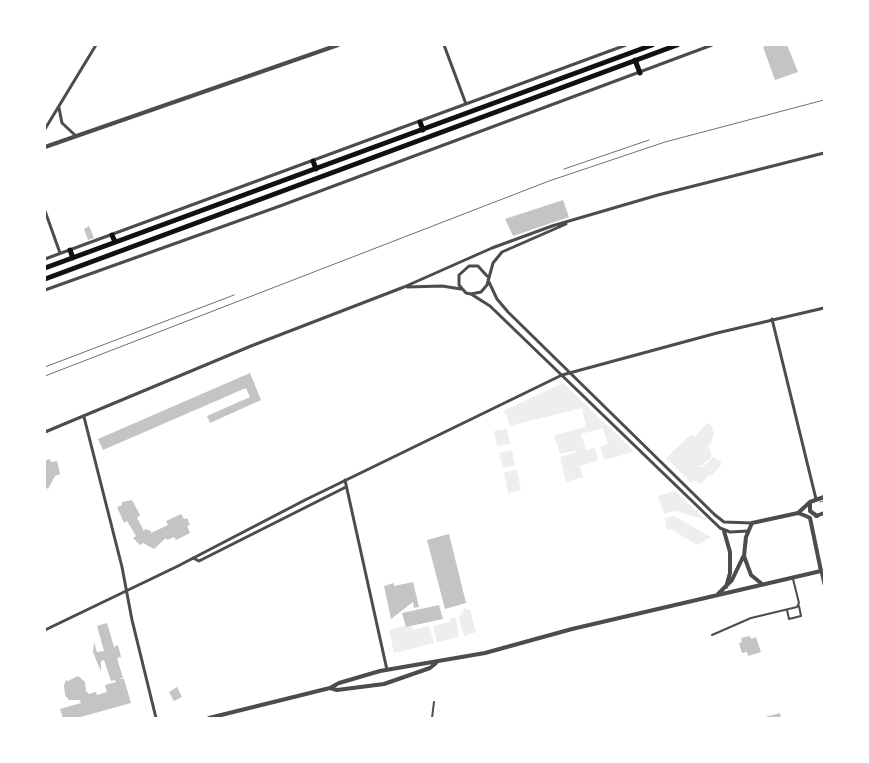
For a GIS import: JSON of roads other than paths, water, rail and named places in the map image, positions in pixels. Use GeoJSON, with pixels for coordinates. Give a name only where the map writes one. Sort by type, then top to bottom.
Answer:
{"type":"FeatureCollection","features":[{"type":"Feature","properties":{"kind":"main road"},"geometry":{"type":"LineString","coordinates":[[45,268],[652,45]]}},
{"type":"Feature","properties":{"kind":"main road"},"geometry":{"type":"LineString","coordinates":[[45,279],[677,45]]}},
{"type":"Feature","properties":{"kind":"main road"},"geometry":{"type":"LineString","coordinates":[[635,60],[640,73]]}},
{"type":"Feature","properties":{"kind":"main road"},"geometry":{"type":"LineString","coordinates":[[420,122],[423,130]]}},
{"type":"Feature","properties":{"kind":"main road"},"geometry":{"type":"LineString","coordinates":[[313,161],[316,169]]}},
{"type":"Feature","properties":{"kind":"main road"},"geometry":{"type":"LineString","coordinates":[[112,235],[116,242]]}},
{"type":"Feature","properties":{"kind":"main road"},"geometry":{"type":"LineString","coordinates":[[70,250],[72,258]]}},
{"type":"Feature","properties":{"kind":"street"},"geometry":{"type":"LineString","coordinates":[[45,129],[96,45]]}},
{"type":"Feature","properties":{"kind":"street"},"geometry":{"type":"LineString","coordinates":[[45,147],[338,45]]}},
{"type":"Feature","properties":{"kind":"street"},"geometry":{"type":"LineString","coordinates":[[444,45],[466,104]]}},
{"type":"Feature","properties":{"kind":"street"},"geometry":{"type":"LineString","coordinates":[[45,259],[626,45]]}},
{"type":"Feature","properties":{"kind":"street"},"geometry":{"type":"LineString","coordinates":[[45,290],[712,45]]}},
{"type":"Feature","properties":{"kind":"street"},"geometry":{"type":"LineString","coordinates":[[59,108],[62,123],[76,136]]}},
{"type":"Feature","properties":{"kind":"street"},"geometry":{"type":"LineString","coordinates":[[45,432],[258,344],[404,287],[462,260],[544,229],[658,195],[824,153]]}},
{"type":"Feature","properties":{"kind":"street"},"geometry":{"type":"LineString","coordinates":[[45,211],[60,253]]}},
{"type":"Feature","properties":{"kind":"street"},"geometry":{"type":"LineString","coordinates":[[471,294],[484,289],[492,264],[502,252],[554,231],[569,222]]}},
{"type":"Feature","properties":{"kind":"street"},"geometry":{"type":"LineString","coordinates":[[462,260],[465,268]]}},
{"type":"Feature","properties":{"kind":"street"},"geometry":{"type":"LineString","coordinates":[[462,289],[459,275],[465,268],[478,266],[488,278],[499,302],[640,442],[724,522],[752,523],[798,513],[810,502],[824,497]]}},
{"type":"Feature","properties":{"kind":"street"},"geometry":{"type":"LineString","coordinates":[[404,287],[442,286],[462,289],[490,306],[722,530],[729,543],[730,573],[726,587]]}},
{"type":"Feature","properties":{"kind":"street"},"geometry":{"type":"LineString","coordinates":[[45,630],[193,558],[345,480],[562,375],[772,319],[824,308]]}},
{"type":"Feature","properties":{"kind":"street"},"geometry":{"type":"LineString","coordinates":[[772,319],[816,499]]}},
{"type":"Feature","properties":{"kind":"street"},"geometry":{"type":"LineString","coordinates":[[601,413],[606,408]]}},
{"type":"Feature","properties":{"kind":"street"},"geometry":{"type":"LineString","coordinates":[[84,417],[122,567],[125,591],[156,718]]}},
{"type":"Feature","properties":{"kind":"street"},"geometry":{"type":"LineString","coordinates":[[635,447],[640,442]]}},
{"type":"Feature","properties":{"kind":"street"},"geometry":{"type":"LineString","coordinates":[[345,480],[390,680]]}},
{"type":"Feature","properties":{"kind":"street"},"geometry":{"type":"LineString","coordinates":[[193,558],[199,561],[346,486]]}},
{"type":"Feature","properties":{"kind":"street"},"geometry":{"type":"LineString","coordinates":[[810,502],[810,511],[817,516]]}},
{"type":"Feature","properties":{"kind":"street"},"geometry":{"type":"LineString","coordinates":[[798,513],[810,518],[824,513]]}},
{"type":"Feature","properties":{"kind":"street"},"geometry":{"type":"LineString","coordinates":[[810,518],[824,584]]}},
{"type":"Feature","properties":{"kind":"street"},"geometry":{"type":"LineString","coordinates":[[722,530],[724,522]]}},
{"type":"Feature","properties":{"kind":"street"},"geometry":{"type":"LineString","coordinates":[[717,595],[726,587],[737,572],[744,556],[748,531],[752,523]]}},
{"type":"Feature","properties":{"kind":"street"},"geometry":{"type":"LineString","coordinates":[[722,530],[748,531]]}},
{"type":"Feature","properties":{"kind":"street"},"geometry":{"type":"LineString","coordinates":[[744,556],[751,575],[762,584]]}},
{"type":"Feature","properties":{"kind":"street"},"geometry":{"type":"LineString","coordinates":[[209,718],[330,688],[339,683],[380,671],[424,662],[436,663],[485,653],[572,629],[821,571]]}},
{"type":"Feature","properties":{"kind":"street"},"geometry":{"type":"LineString","coordinates":[[330,688],[337,690],[384,684],[390,680],[430,668],[436,663]]}},
{"type":"Feature","properties":{"kind":"street"},"geometry":{"type":"LineString","coordinates":[[370,675],[369,679],[373,684]]}},
{"type":"Feature","properties":{"kind":"lane"},"geometry":{"type":"LineString","coordinates":[[787,610],[789,619],[801,616],[792,577]]}},
{"type":"Feature","properties":{"kind":"lane"},"geometry":{"type":"LineString","coordinates":[[712,635],[751,618],[799,606]]}},
{"type":"Feature","properties":{"kind":"lane"},"geometry":{"type":"LineString","coordinates":[[432,718],[434,702]]}},
{"type":"Feature","properties":{"kind":"tram line"},"geometry":{"type":"LineString","coordinates":[[820,502],[824,501]]}},
{"type":"Feature","properties":{"kind":"railway"},"geometry":{"type":"LineString","coordinates":[[45,376],[549,181],[665,142],[824,100]]}},
{"type":"Feature","properties":{"kind":"railway"},"geometry":{"type":"LineString","coordinates":[[564,169],[649,140]]}},
{"type":"Feature","properties":{"kind":"railway"},"geometry":{"type":"LineString","coordinates":[[45,367],[234,295]]}}]}
